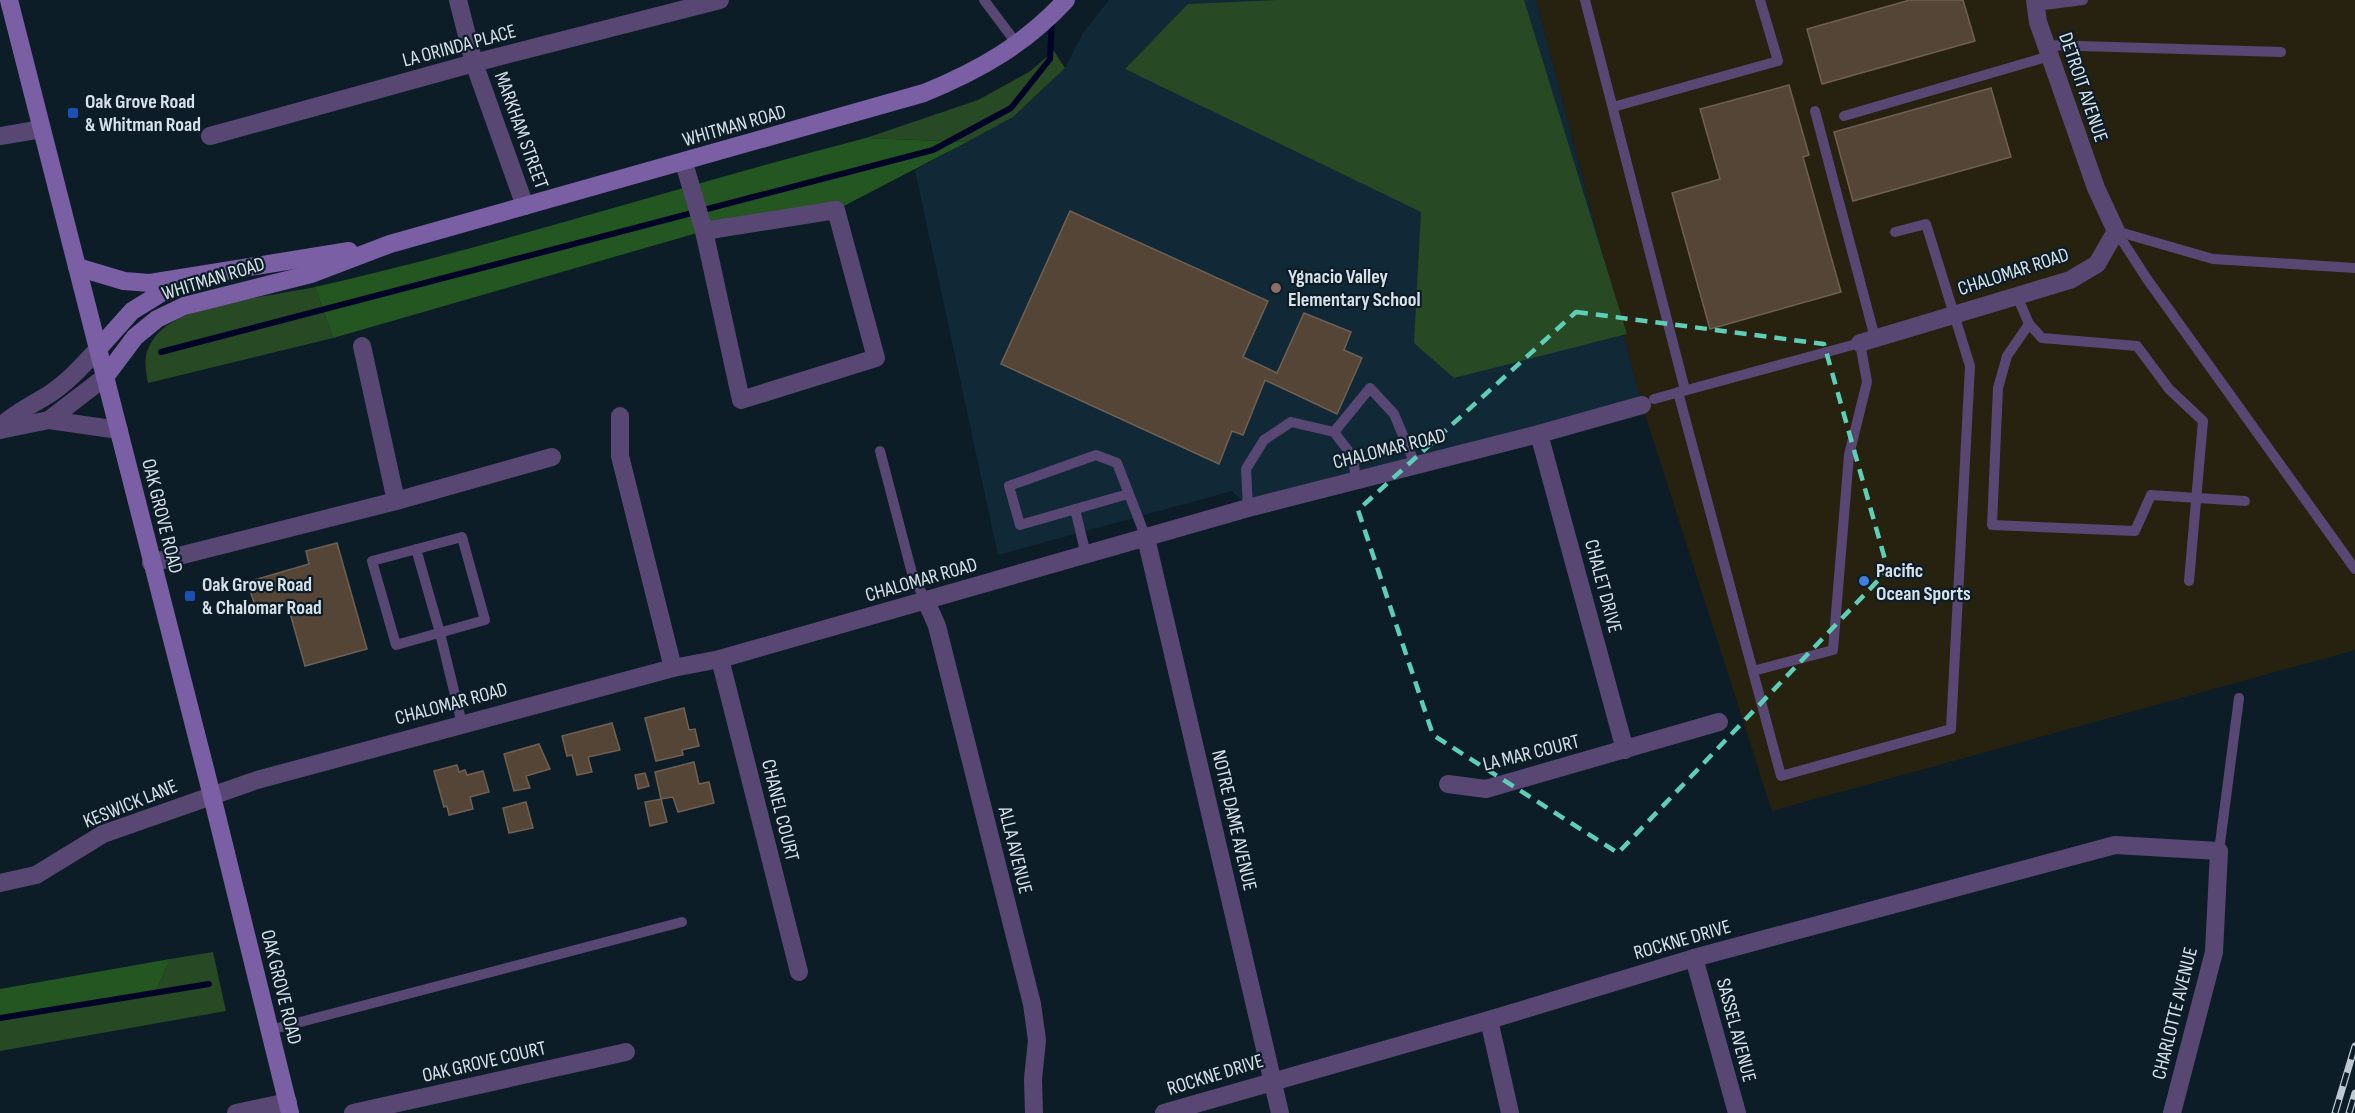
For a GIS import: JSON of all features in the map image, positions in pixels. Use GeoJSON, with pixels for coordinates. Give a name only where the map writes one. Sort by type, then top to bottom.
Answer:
{"type":"FeatureCollection","features":[{"type":"Feature","properties":{"kind":"street","name":"OAK GROVE ROAD"},"geometry":{"type":"LineString","coordinates":[[9,0],[289,1108]]}},
{"type":"Feature","properties":{"kind":"street","name":"MARKHAM STREET"},"geometry":{"type":"LineString","coordinates":[[458,0],[474,63],[525,206]]}},
{"type":"Feature","properties":{"kind":"street","name":"LA ORINDA PLACE"},"geometry":{"type":"LineString","coordinates":[[210,136],[474,63],[720,0]]}},
{"type":"Feature","properties":{"kind":"street","name":"WHITMAN ROAD"},"geometry":{"type":"LineString","coordinates":[[48,420],[105,376],[135,337],[157,319],[184,306],[311,274],[390,244],[684,163],[924,93],[980,68],[1017,44],[1041,25],[1066,0]]}},
{"type":"Feature","properties":{"kind":"street","name":"DETROIT AVENUE"},"geometry":{"type":"LineString","coordinates":[[2035,3],[2038,22],[2096,188],[2116,231]]}},
{"type":"Feature","properties":{"kind":"street"},"geometry":{"type":"LineString","coordinates":[[0,136],[42,129]]}},
{"type":"Feature","properties":{"kind":"street"},"geometry":{"type":"LineString","coordinates":[[684,163],[704,231],[741,400],[876,358],[836,210],[704,231]]}},
{"type":"Feature","properties":{"kind":"street","name":"CHALOMAR ROAD"},"geometry":{"type":"LineString","coordinates":[[1867,340],[2070,280],[2097,264],[2116,231]]}},
{"type":"Feature","properties":{"kind":"street","name":"WHITMAN ROAD"},"geometry":{"type":"LineString","coordinates":[[77,267],[124,281],[150,283],[390,244]]}},
{"type":"Feature","properties":{"kind":"street","name":"WHITMAN ROAD"},"geometry":{"type":"LineString","coordinates":[[0,428],[14,414],[34,404],[69,380],[132,311],[186,278]]}},
{"type":"Feature","properties":{"kind":"street"},"geometry":{"type":"LineString","coordinates":[[362,346],[396,501]]}},
{"type":"Feature","properties":{"kind":"street","name":"CHALOMAR ROAD"},"geometry":{"type":"LineString","coordinates":[[212,796],[257,780],[462,724],[673,668],[720,659],[926,602],[1248,508],[1539,434],[1648,402]]}},
{"type":"Feature","properties":{"kind":"street"},"geometry":{"type":"LineString","coordinates":[[620,416],[620,456],[673,668]]}},
{"type":"Feature","properties":{"kind":"street","name":"WHITMAN ROAD"},"geometry":{"type":"LineString","coordinates":[[0,428],[48,420],[119,430]]}},
{"type":"Feature","properties":{"kind":"street","name":"CHALET DRIVE"},"geometry":{"type":"LineString","coordinates":[[1539,434],[1625,750]]}},
{"type":"Feature","properties":{"kind":"street"},"geometry":{"type":"LineString","coordinates":[[151,563],[396,501],[552,457]]}},
{"type":"Feature","properties":{"kind":"street","name":"NOTRE DAME AVENUE"},"geometry":{"type":"LineString","coordinates":[[1146,538],[1280,1113]]}},
{"type":"Feature","properties":{"kind":"street","name":"ALLA AVENUE"},"geometry":{"type":"LineString","coordinates":[[926,602],[937,626],[1032,1004],[1037,1040],[1033,1079],[1034,1113]]}},
{"type":"Feature","properties":{"kind":"street","name":"CHANEL COURT"},"geometry":{"type":"LineString","coordinates":[[720,659],[799,972]]}},
{"type":"Feature","properties":{"kind":"street","name":"LA MAR COURT"},"geometry":{"type":"LineString","coordinates":[[1448,784],[1486,789],[1719,722]]}},
{"type":"Feature","properties":{"kind":"street","name":"KESWICK LANE"},"geometry":{"type":"LineString","coordinates":[[0,883],[36,876],[103,834],[212,796]]}},
{"type":"Feature","properties":{"kind":"street","name":"ROCKNE DRIVE"},"geometry":{"type":"LineString","coordinates":[[1164,1113],[1695,958],[2115,844],[2218,851]]}},
{"type":"Feature","properties":{"kind":"street","name":"CHARLOTTE AVENUE"},"geometry":{"type":"LineString","coordinates":[[2172,1113],[2214,951],[2218,851]]}},
{"type":"Feature","properties":{"kind":"street","name":"SASSEL AVENUE"},"geometry":{"type":"LineString","coordinates":[[1695,958],[1737,1113]]}},
{"type":"Feature","properties":{"kind":"street"},"geometry":{"type":"LineString","coordinates":[[1489,1020],[1510,1113]]}},
{"type":"Feature","properties":{"kind":"street","name":"OAK GROVE COURT"},"geometry":{"type":"LineString","coordinates":[[353,1113],[626,1052]]}},
{"type":"Feature","properties":{"kind":"street"},"geometry":{"type":"LineString","coordinates":[[236,1113],[289,1108]]}},
{"type":"Feature","properties":{"kind":"lane"},"geometry":{"type":"LineString","coordinates":[[984,0],[1017,44]]}},
{"type":"Feature","properties":{"kind":"lane"},"geometry":{"type":"LineString","coordinates":[[1585,0],[1781,776],[1951,729],[1970,366],[1926,224],[1895,232]]}},
{"type":"Feature","properties":{"kind":"lane"},"geometry":{"type":"LineString","coordinates":[[1613,107],[1778,62],[1760,0]]}},
{"type":"Feature","properties":{"kind":"lane"},"geometry":{"type":"LineString","coordinates":[[2035,3],[2083,0]]}},
{"type":"Feature","properties":{"kind":"lane"},"geometry":{"type":"LineString","coordinates":[[1844,116],[2048,51],[2281,52]]}},
{"type":"Feature","properties":{"kind":"lane"},"geometry":{"type":"LineString","coordinates":[[1753,671],[1833,650],[1849,455],[1867,382],[1867,340],[1815,111]]}},
{"type":"Feature","properties":{"kind":"lane"},"geometry":{"type":"LineString","coordinates":[[2116,231],[2213,259],[2355,268]]}},
{"type":"Feature","properties":{"kind":"lane"},"geometry":{"type":"LineString","coordinates":[[2116,231],[2147,279],[2355,569]]}},
{"type":"Feature","properties":{"kind":"lane"},"geometry":{"type":"LineString","coordinates":[[2017,296],[2029,324],[2042,338],[2137,346],[2169,389],[2203,421],[2189,581]]}},
{"type":"Feature","properties":{"kind":"lane"},"geometry":{"type":"LineString","coordinates":[[2029,324],[2007,356],[1998,388],[1992,525],[2134,531],[2151,495],[2245,501]]}},
{"type":"Feature","properties":{"kind":"lane"},"geometry":{"type":"LineString","coordinates":[[1648,402],[1867,340]]}},
{"type":"Feature","properties":{"kind":"lane"},"geometry":{"type":"LineString","coordinates":[[1334,432],[1370,388],[1394,414],[1414,464]]}},
{"type":"Feature","properties":{"kind":"lane"},"geometry":{"type":"LineString","coordinates":[[1248,508],[1246,469],[1264,440],[1291,422],[1334,432],[1353,457],[1356,480]]}},
{"type":"Feature","properties":{"kind":"lane"},"geometry":{"type":"LineString","coordinates":[[880,451],[913,577],[926,602]]}},
{"type":"Feature","properties":{"kind":"lane"},"geometry":{"type":"LineString","coordinates":[[1128,494],[1020,525],[1009,486],[1096,455],[1117,463],[1146,538]]}},
{"type":"Feature","properties":{"kind":"lane"},"geometry":{"type":"LineString","coordinates":[[1075,509],[1086,555]]}},
{"type":"Feature","properties":{"kind":"lane"},"geometry":{"type":"LineString","coordinates":[[462,537],[485,620],[440,633],[396,645],[372,561],[462,537]]}},
{"type":"Feature","properties":{"kind":"lane"},"geometry":{"type":"LineString","coordinates":[[416,549],[440,633],[462,724]]}},
{"type":"Feature","properties":{"kind":"lane"},"geometry":{"type":"LineString","coordinates":[[2218,851],[2239,698]]}},
{"type":"Feature","properties":{"kind":"lane"},"geometry":{"type":"LineString","coordinates":[[270,1030],[682,922]]}},
{"type":"Feature","properties":{"kind":"highlighted area"},"geometry":{"type":"Polygon","coordinates":[[[1576,312],[1824,344],[1888,570],[1618,853],[1433,735],[1358,510],[1576,312]]]}},
{"type":"Feature","properties":{"kind":"shaded area","name":"Ygnacio Valley Elementary School"},"geometry":{"type":"Polygon","coordinates":[[[1109,0],[1536,0],[1642,405],[1248,508],[1232,491],[998,555],[915,170],[1013,117],[1065,68],[1083,33],[1109,0]]]}},
{"type":"Feature","properties":{"kind":"shaded area"},"geometry":{"type":"Polygon","coordinates":[[[1536,0],[2355,0],[2355,650],[1772,811],[1642,405],[1536,0]]]}},
{"type":"Feature","properties":{"kind":"green space"},"geometry":{"type":"Polygon","coordinates":[[[1278,0],[1524,0],[1627,334],[1454,378],[1414,343],[1421,212],[1125,69],[1188,4],[1278,0]]]}},
{"type":"Feature","properties":{"kind":"green space"},"geometry":{"type":"Polygon","coordinates":[[[1054,51],[1065,68],[1013,117],[967,142],[866,138],[978,100],[1029,72],[1054,51]]]}},
{"type":"Feature","properties":{"kind":"green space"},"geometry":{"type":"Polygon","coordinates":[[[866,138],[967,142],[836,210],[704,231],[333,338],[315,287],[454,253],[866,138]]]}},
{"type":"Feature","properties":{"kind":"green space"},"geometry":{"type":"Polygon","coordinates":[[[315,287],[333,338],[148,383],[147,351],[155,336],[171,323],[201,310],[240,300],[315,287]]]}},
{"type":"Feature","properties":{"kind":"green space"},"geometry":{"type":"Polygon","coordinates":[[[213,952],[226,1011],[0,1051],[0,1018],[155,993],[170,959],[213,952]]]}},
{"type":"Feature","properties":{"kind":"green space"},"geometry":{"type":"Polygon","coordinates":[[[170,959],[155,993],[0,1018],[0,989],[170,959]]]}},
{"type":"Feature","properties":{"kind":"building"},"geometry":{"type":"Polygon","coordinates":[[[1910,0],[1963,0],[1975,41],[1822,84],[1807,29],[1910,0]]]}},
{"type":"Feature","properties":{"kind":"building"},"geometry":{"type":"Polygon","coordinates":[[[1789,85],[1809,155],[1803,157],[1841,292],[1710,329],[1672,193],[1720,179],[1700,109],[1789,85]]]}},
{"type":"Feature","properties":{"kind":"building"},"geometry":{"type":"Polygon","coordinates":[[[1991,88],[2011,157],[1853,201],[1834,132],[1991,88]]]}},
{"type":"Feature","properties":{"kind":"building"},"geometry":{"type":"Polygon","coordinates":[[[1070,211],[1268,301],[1243,357],[1277,373],[1304,313],[1351,332],[1344,350],[1362,358],[1337,414],[1265,380],[1243,435],[1232,431],[1219,464],[1001,364],[1070,211]]]}},
{"type":"Feature","properties":{"kind":"building"},"geometry":{"type":"Polygon","coordinates":[[[337,543],[367,649],[305,666],[288,606],[258,614],[247,582],[309,564],[306,551],[337,543]]]}},
{"type":"Feature","properties":{"kind":"building"},"geometry":{"type":"Polygon","coordinates":[[[684,708],[689,730],[695,729],[699,746],[682,750],[683,755],[656,761],[645,718],[684,708]]]}},
{"type":"Feature","properties":{"kind":"building"},"geometry":{"type":"Polygon","coordinates":[[[612,723],[620,750],[588,757],[592,772],[577,775],[572,755],[567,756],[562,736],[612,723]]]}},
{"type":"Feature","properties":{"kind":"building"},"geometry":{"type":"Polygon","coordinates":[[[539,744],[550,769],[526,776],[530,788],[514,791],[504,754],[539,744]]]}},
{"type":"Feature","properties":{"kind":"building"},"geometry":{"type":"Polygon","coordinates":[[[694,762],[699,784],[709,782],[714,803],[678,812],[673,797],[661,799],[655,772],[694,762]]]}},
{"type":"Feature","properties":{"kind":"building"},"geometry":{"type":"Polygon","coordinates":[[[457,765],[459,772],[465,770],[467,775],[483,771],[489,792],[470,797],[473,809],[449,815],[447,806],[444,807],[434,771],[457,765]]]}},
{"type":"Feature","properties":{"kind":"building"},"geometry":{"type":"Polygon","coordinates":[[[645,773],[649,786],[638,789],[635,775],[645,773]]]}},
{"type":"Feature","properties":{"kind":"building"},"geometry":{"type":"Polygon","coordinates":[[[661,799],[667,822],[650,826],[645,802],[661,799]]]}},
{"type":"Feature","properties":{"kind":"building"},"geometry":{"type":"Polygon","coordinates":[[[526,802],[533,828],[509,833],[503,808],[526,802]]]}},
{"type":"Feature","properties":{"kind":"waterway"},"geometry":{"type":"LineString","coordinates":[[161,352],[933,150],[1011,108],[1050,59],[1052,19]]}},
{"type":"Feature","properties":{"kind":"waterway"},"geometry":{"type":"LineString","coordinates":[[0,1018],[209,984]]}},
{"type":"Feature","properties":{"kind":"railway"},"geometry":{"type":"LineString","coordinates":[[2335,1113],[2355,1046]]}},
{"type":"Feature","properties":{"kind":"railway"},"geometry":{"type":"LineString","coordinates":[[2349,1113],[2355,1093]]}},
{"type":"Feature","properties":{"kind":"place","name":"Oak Grove Road & Whitman Road"},"geometry":{"type":"Point","coordinates":[73,113]}},
{"type":"Feature","properties":{"kind":"place","name":"Ygnacio Valley Elementary School"},"geometry":{"type":"Point","coordinates":[1276,288]}},
{"type":"Feature","properties":{"kind":"place","name":"Pacific Ocean Sports"},"geometry":{"type":"Point","coordinates":[1864,581]}},
{"type":"Feature","properties":{"kind":"place","name":"Oak Grove Road & Chalomar Road"},"geometry":{"type":"Point","coordinates":[190,596]}}]}
